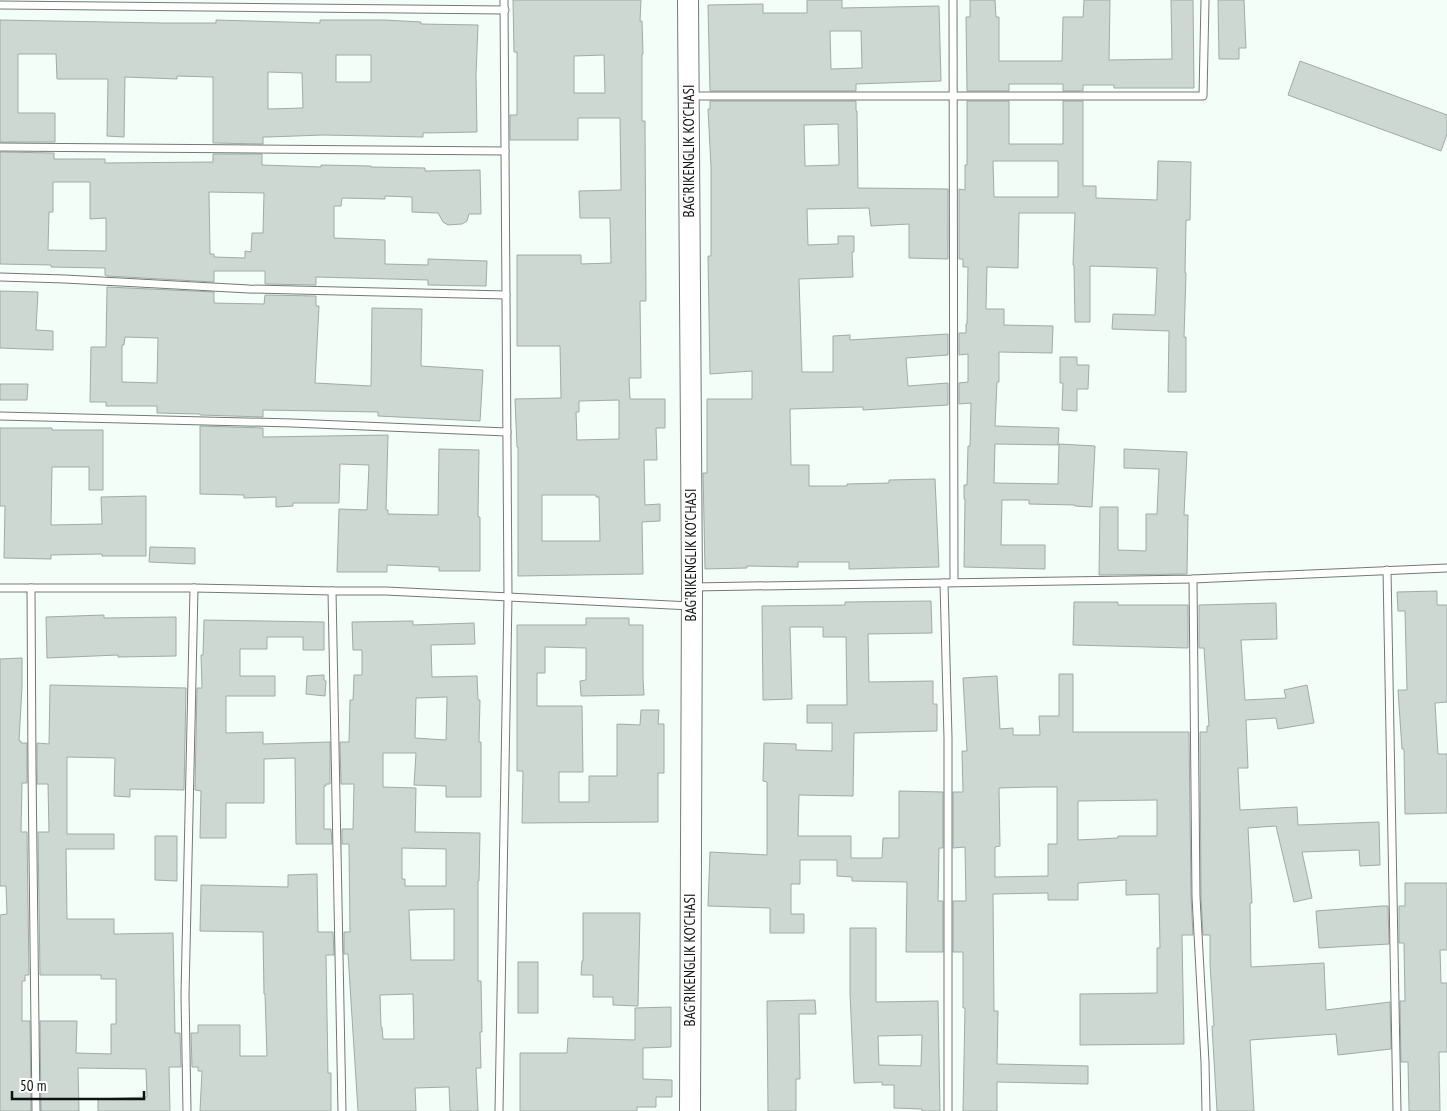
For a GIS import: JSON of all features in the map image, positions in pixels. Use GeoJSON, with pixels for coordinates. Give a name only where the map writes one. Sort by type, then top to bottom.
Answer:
{"type":"FeatureCollection","features":[{"type":"Feature","properties":{"kind":"main road","name":"BAG'RIKENGLIK KO'CHASI"},"geometry":{"type":"LineString","coordinates":[[688,0],[692,597],[690,1111]]}},
{"type":"Feature","properties":{"kind":"lane"},"geometry":{"type":"LineString","coordinates":[[498,1111],[508,597],[504,0]]}},
{"type":"Feature","properties":{"kind":"lane"},"geometry":{"type":"LineString","coordinates":[[953,0],[954,582]]}},
{"type":"Feature","properties":{"kind":"lane"},"geometry":{"type":"LineString","coordinates":[[688,96],[1203,96],[1205,0]]}},
{"type":"Feature","properties":{"kind":"lane"},"geometry":{"type":"LineString","coordinates":[[0,5],[504,10]]}},
{"type":"Feature","properties":{"kind":"lane"},"geometry":{"type":"LineString","coordinates":[[0,147],[505,151]]}},
{"type":"Feature","properties":{"kind":"lane"},"geometry":{"type":"LineString","coordinates":[[0,277],[249,289],[506,295]]}},
{"type":"Feature","properties":{"kind":"lane"},"geometry":{"type":"LineString","coordinates":[[0,416],[292,423],[507,432]]}},
{"type":"Feature","properties":{"kind":"lane"},"geometry":{"type":"LineString","coordinates":[[0,588],[194,588],[386,591],[508,597],[692,597],[954,582],[1193,579],[1447,568]]}},
{"type":"Feature","properties":{"kind":"lane"},"geometry":{"type":"LineString","coordinates":[[1387,570],[1397,1111]]}},
{"type":"Feature","properties":{"kind":"lane"},"geometry":{"type":"LineString","coordinates":[[1193,579],[1196,897],[1206,1111]]}},
{"type":"Feature","properties":{"kind":"lane"},"geometry":{"type":"LineString","coordinates":[[944,583],[948,738],[948,1111]]}},
{"type":"Feature","properties":{"kind":"lane"},"geometry":{"type":"LineString","coordinates":[[31,588],[36,1111]]}},
{"type":"Feature","properties":{"kind":"lane"},"geometry":{"type":"LineString","coordinates":[[187,1111],[185,995],[194,588]]}},
{"type":"Feature","properties":{"kind":"lane"},"geometry":{"type":"LineString","coordinates":[[332,591],[342,1111]]}},
{"type":"Feature","properties":{"kind":"building"},"geometry":{"type":"Polygon","coordinates":[[[513,0],[641,0],[640,21],[642,21],[643,54],[642,121],[645,121],[646,301],[640,301],[641,378],[629,378],[630,399],[665,399],[665,428],[656,428],[657,460],[644,460],[645,505],[660,504],[660,521],[642,522],[643,574],[518,576],[518,447],[515,399],[561,398],[560,346],[517,346],[517,255],[581,255],[581,264],[611,263],[610,218],[580,218],[579,191],[621,190],[620,118],[578,118],[578,140],[510,140],[510,115],[517,115],[517,52],[514,52],[513,0]],[[604,55],[574,56],[574,93],[605,93],[604,55]],[[619,400],[579,401],[579,412],[576,412],[577,440],[619,439],[619,400]],[[542,495],[542,541],[600,541],[599,497],[596,497],[596,495],[542,495]]]}},
{"type":"Feature","properties":{"kind":"building"},"geometry":{"type":"Polygon","coordinates":[[[807,0],[842,0],[842,8],[939,6],[941,81],[856,84],[856,91],[710,91],[708,5],[763,4],[763,13],[807,13],[807,0]],[[830,31],[831,69],[862,68],[861,31],[830,31]]]}},
{"type":"Feature","properties":{"kind":"building"},"geometry":{"type":"Polygon","coordinates":[[[970,0],[995,0],[996,17],[999,17],[999,61],[1062,61],[1063,17],[1083,17],[1084,0],[1110,0],[1109,60],[1172,59],[1171,0],[1193,0],[1194,88],[1114,88],[1114,85],[1083,85],[1083,91],[1063,91],[1063,84],[1009,84],[1009,91],[967,91],[966,17],[970,17],[970,0]]]}},
{"type":"Feature","properties":{"kind":"building"},"geometry":{"type":"Polygon","coordinates":[[[1218,0],[1244,0],[1246,48],[1239,48],[1239,59],[1219,59],[1218,0]]]}},
{"type":"Feature","properties":{"kind":"building"},"geometry":{"type":"Polygon","coordinates":[[[0,20],[216,23],[216,20],[320,23],[320,20],[384,20],[421,22],[421,24],[478,25],[476,75],[477,132],[423,133],[423,137],[323,135],[263,137],[263,144],[213,143],[213,77],[177,76],[177,79],[125,77],[124,137],[107,136],[108,79],[57,79],[56,54],[18,54],[18,113],[55,113],[55,142],[0,142],[0,20]],[[336,55],[336,82],[371,82],[371,55],[336,55]],[[268,72],[268,109],[303,108],[302,73],[268,72]]]}},
{"type":"Feature","properties":{"kind":"building"},"geometry":{"type":"Polygon","coordinates":[[[1300,61],[1447,115],[1447,134],[1441,151],[1288,95],[1300,61]]]}},
{"type":"Feature","properties":{"kind":"building"},"geometry":{"type":"Polygon","coordinates":[[[710,101],[856,101],[858,188],[948,189],[948,259],[909,258],[909,224],[871,226],[869,208],[807,209],[808,245],[838,244],[838,236],[854,236],[854,252],[852,252],[853,277],[799,279],[802,372],[833,372],[833,336],[850,335],[850,340],[948,334],[948,355],[906,358],[908,386],[948,383],[948,405],[863,410],[863,407],[790,409],[791,465],[809,465],[809,486],[847,486],[847,484],[889,483],[889,480],[935,479],[939,567],[849,569],[849,562],[798,562],[798,567],[747,566],[747,568],[705,569],[703,473],[707,473],[707,399],[752,399],[752,371],[710,374],[708,256],[711,256],[711,167],[708,109],[710,109],[710,101]],[[838,124],[804,125],[805,166],[839,165],[838,124]]]}},
{"type":"Feature","properties":{"kind":"building"},"geometry":{"type":"Polygon","coordinates":[[[967,101],[1009,101],[1009,144],[1063,144],[1063,101],[1083,101],[1083,186],[1096,186],[1096,198],[1157,200],[1158,161],[1191,162],[1190,220],[1186,220],[1184,337],[1186,337],[1186,392],[1168,392],[1169,331],[1112,329],[1113,314],[1155,315],[1157,268],[1090,266],[1090,322],[1075,322],[1073,265],[1075,213],[1019,213],[1018,268],[987,267],[986,309],[1004,309],[1004,325],[1053,326],[1052,353],[999,352],[999,382],[997,382],[995,426],[1059,428],[1058,445],[995,444],[994,483],[1058,484],[1059,444],[1095,446],[1092,507],[1029,504],[1029,500],[1002,500],[1001,545],[1045,545],[1045,569],[964,567],[964,485],[967,485],[971,403],[959,404],[959,383],[968,382],[968,354],[959,355],[959,333],[966,333],[968,267],[963,267],[963,259],[959,259],[959,189],[965,190],[965,165],[967,165],[967,101]],[[993,161],[994,197],[1058,197],[1058,161],[993,161]]]}},
{"type":"Feature","properties":{"kind":"building"},"geometry":{"type":"Polygon","coordinates":[[[0,152],[54,153],[54,159],[105,159],[105,163],[213,162],[213,154],[262,154],[262,165],[371,166],[425,168],[425,171],[480,170],[481,214],[469,214],[467,221],[462,224],[448,225],[443,222],[438,213],[412,212],[412,197],[385,196],[385,199],[342,198],[341,206],[334,206],[334,238],[385,240],[385,264],[428,265],[428,259],[487,261],[486,286],[428,285],[428,280],[316,277],[316,285],[265,284],[265,271],[214,271],[214,282],[107,276],[105,275],[105,268],[0,264],[0,152]],[[53,182],[53,212],[49,212],[48,250],[106,251],[106,218],[90,219],[90,182],[53,182]],[[209,192],[210,254],[214,254],[214,257],[245,258],[245,251],[251,252],[252,233],[263,233],[264,193],[209,192]]]}},
{"type":"Feature","properties":{"kind":"building"},"geometry":{"type":"Polygon","coordinates":[[[107,287],[214,292],[214,303],[264,304],[265,295],[316,296],[316,306],[319,306],[315,383],[371,386],[372,308],[422,309],[421,366],[483,370],[480,421],[378,416],[378,412],[263,410],[263,417],[200,415],[157,413],[157,406],[106,406],[106,402],[90,402],[91,347],[106,347],[107,287]],[[125,337],[124,345],[122,345],[122,382],[157,383],[158,338],[125,337]]]}},
{"type":"Feature","properties":{"kind":"building"},"geometry":{"type":"Polygon","coordinates":[[[0,291],[38,292],[36,330],[53,331],[53,350],[0,348],[0,291]]]}},
{"type":"Feature","properties":{"kind":"building"},"geometry":{"type":"Polygon","coordinates":[[[1060,357],[1077,357],[1077,365],[1089,365],[1088,389],[1077,389],[1077,411],[1062,410],[1063,383],[1060,383],[1060,357]]]}},
{"type":"Feature","properties":{"kind":"building"},"geometry":{"type":"Polygon","coordinates":[[[0,384],[28,384],[27,400],[0,400],[0,384]]]}},
{"type":"Feature","properties":{"kind":"building"},"geometry":{"type":"Polygon","coordinates":[[[200,426],[263,428],[263,437],[388,435],[386,510],[388,510],[388,514],[438,515],[439,449],[479,450],[478,517],[480,517],[480,571],[439,571],[439,567],[387,565],[387,572],[337,572],[339,509],[367,510],[369,465],[340,464],[339,503],[293,503],[293,506],[276,507],[276,497],[244,498],[244,495],[200,494],[200,426]]]}},
{"type":"Feature","properties":{"kind":"building"},"geometry":{"type":"Polygon","coordinates":[[[0,428],[103,430],[103,490],[89,490],[89,467],[52,467],[51,525],[102,524],[101,497],[146,496],[146,556],[102,556],[102,554],[51,555],[51,559],[4,558],[5,506],[0,506],[0,428]]]}},
{"type":"Feature","properties":{"kind":"building"},"geometry":{"type":"Polygon","coordinates":[[[1124,449],[1187,452],[1184,515],[1188,515],[1187,574],[1099,575],[1100,507],[1118,507],[1118,550],[1146,551],[1146,514],[1157,514],[1159,469],[1124,468],[1124,449]]]}},
{"type":"Feature","properties":{"kind":"building"},"geometry":{"type":"Polygon","coordinates":[[[150,547],[195,548],[195,564],[149,562],[150,547]]]}},
{"type":"Feature","properties":{"kind":"building"},"geometry":{"type":"Polygon","coordinates":[[[1437,591],[1437,605],[1447,605],[1447,702],[1435,703],[1438,754],[1447,754],[1447,813],[1405,814],[1404,749],[1402,749],[1398,690],[1407,690],[1405,611],[1398,611],[1397,592],[1437,591]]]}},
{"type":"Feature","properties":{"kind":"building"},"geometry":{"type":"Polygon","coordinates":[[[931,601],[932,633],[868,634],[869,682],[933,681],[933,704],[937,704],[937,731],[854,733],[853,796],[799,795],[798,836],[851,836],[851,858],[882,858],[883,838],[899,838],[899,791],[943,792],[943,848],[939,848],[938,901],[943,901],[943,952],[906,952],[907,882],[852,881],[852,877],[837,876],[837,860],[800,860],[800,884],[791,884],[791,914],[804,914],[804,933],[770,933],[770,908],[708,906],[710,852],[767,855],[767,782],[763,781],[764,743],[796,744],[796,750],[832,751],[832,723],[807,723],[807,705],[847,705],[846,637],[823,637],[823,627],[790,627],[792,699],[763,700],[762,606],[845,605],[845,602],[931,601]]]}},
{"type":"Feature","properties":{"kind":"building"},"geometry":{"type":"Polygon","coordinates":[[[1074,602],[1118,602],[1118,605],[1188,605],[1188,648],[1073,645],[1074,602]]]}},
{"type":"Feature","properties":{"kind":"building"},"geometry":{"type":"Polygon","coordinates":[[[1276,603],[1277,639],[1241,640],[1245,700],[1286,698],[1284,690],[1307,685],[1314,723],[1278,729],[1276,718],[1246,720],[1248,768],[1238,768],[1240,810],[1297,807],[1298,825],[1379,822],[1380,865],[1360,866],[1359,850],[1302,852],[1312,898],[1294,902],[1276,826],[1248,828],[1252,903],[1250,903],[1251,967],[1324,963],[1326,1010],[1390,1002],[1391,1049],[1338,1055],[1336,1034],[1250,1040],[1254,1111],[1217,1111],[1212,1026],[1214,1026],[1210,935],[1203,935],[1201,897],[1200,732],[1207,732],[1207,726],[1209,726],[1204,648],[1199,648],[1199,605],[1276,603]]]}},
{"type":"Feature","properties":{"kind":"building"},"geometry":{"type":"Polygon","coordinates":[[[104,615],[104,618],[176,617],[176,656],[118,657],[118,655],[47,658],[46,617],[104,615]]]}},
{"type":"Feature","properties":{"kind":"building"},"geometry":{"type":"Polygon","coordinates":[[[586,618],[629,618],[629,625],[643,625],[644,695],[581,696],[580,681],[586,680],[586,648],[545,647],[545,673],[537,673],[537,706],[582,706],[583,772],[559,772],[559,802],[589,802],[589,776],[617,776],[617,724],[640,725],[641,710],[659,710],[658,724],[664,724],[664,773],[658,773],[658,822],[522,823],[523,771],[517,771],[517,625],[586,625],[586,618]]]}},
{"type":"Feature","properties":{"kind":"building"},"geometry":{"type":"Polygon","coordinates":[[[204,620],[324,622],[324,650],[303,650],[303,637],[267,637],[267,649],[240,649],[240,676],[275,676],[275,696],[226,696],[226,733],[263,732],[263,744],[330,742],[330,784],[324,786],[324,829],[331,829],[332,844],[296,844],[295,758],[264,759],[264,803],[226,803],[226,838],[200,838],[201,791],[195,790],[197,688],[202,688],[201,655],[203,655],[204,620]]]}},
{"type":"Feature","properties":{"kind":"building"},"geometry":{"type":"Polygon","coordinates":[[[413,621],[413,625],[474,623],[475,644],[431,645],[432,677],[477,676],[478,700],[480,700],[481,797],[446,797],[446,786],[414,785],[416,753],[383,753],[383,787],[416,788],[415,832],[480,833],[478,981],[481,981],[482,1032],[480,1032],[481,1068],[476,1068],[478,1111],[450,1111],[449,1087],[415,1088],[416,1111],[358,1111],[348,954],[344,954],[344,932],[350,932],[349,844],[342,844],[342,829],[353,829],[354,784],[341,784],[340,742],[349,742],[350,700],[353,700],[354,675],[362,675],[362,650],[353,650],[352,622],[413,621]],[[447,697],[416,698],[415,738],[446,740],[447,697]],[[402,848],[402,879],[405,879],[405,886],[446,886],[446,849],[402,848]],[[454,909],[409,910],[411,960],[454,960],[454,909]],[[413,994],[380,995],[383,1039],[414,1039],[413,994]]]}},
{"type":"Feature","properties":{"kind":"building"},"geometry":{"type":"Polygon","coordinates":[[[22,658],[19,741],[27,743],[27,783],[22,783],[21,832],[27,832],[29,975],[25,975],[25,981],[22,981],[22,1021],[30,1021],[31,1111],[0,1111],[0,915],[7,914],[6,886],[0,886],[0,659],[22,658]]]}},
{"type":"Feature","properties":{"kind":"building"},"geometry":{"type":"Polygon","coordinates":[[[1059,674],[1073,674],[1073,732],[1189,732],[1193,935],[1182,935],[1184,1044],[1080,1045],[1080,994],[1157,993],[1157,948],[1160,948],[1159,894],[1126,895],[1126,880],[1078,883],[1078,900],[1048,900],[1048,893],[993,894],[994,1011],[998,1011],[997,1064],[1088,1066],[1088,1084],[997,1082],[997,1111],[963,1111],[965,1008],[963,1008],[963,952],[953,952],[953,901],[966,901],[965,847],[953,848],[953,792],[963,792],[962,751],[967,751],[963,678],[997,676],[1000,729],[1013,728],[1013,735],[1040,735],[1039,716],[1059,716],[1059,674]],[[1057,787],[999,788],[1000,846],[995,847],[995,877],[1048,876],[1048,844],[1057,844],[1057,787]],[[1157,800],[1078,801],[1078,840],[1118,838],[1118,836],[1157,836],[1157,800]]]}},
{"type":"Feature","properties":{"kind":"building"},"geometry":{"type":"Polygon","coordinates":[[[324,675],[324,680],[326,681],[325,696],[306,694],[307,676],[324,675]]]}},
{"type":"Feature","properties":{"kind":"building"},"geometry":{"type":"Polygon","coordinates":[[[50,685],[186,688],[184,790],[130,789],[130,797],[114,796],[115,758],[67,757],[67,834],[114,834],[114,849],[66,849],[67,919],[114,919],[114,934],[173,933],[175,1033],[180,1033],[181,1067],[169,1067],[170,1111],[98,1111],[98,1099],[147,1097],[146,1069],[78,1068],[79,1111],[41,1111],[40,1021],[77,1021],[76,1053],[111,1054],[111,1024],[116,1024],[116,979],[101,979],[101,975],[40,975],[38,832],[49,832],[48,784],[37,784],[37,743],[49,744],[50,685]]]}},
{"type":"Feature","properties":{"kind":"building"},"geometry":{"type":"Polygon","coordinates":[[[155,836],[177,836],[177,881],[155,880],[155,836]]]}},
{"type":"Feature","properties":{"kind":"building"},"geometry":{"type":"Polygon","coordinates":[[[317,874],[318,932],[333,932],[334,955],[326,955],[328,1073],[331,1073],[331,1111],[200,1111],[202,1071],[198,1071],[198,1067],[192,1067],[191,1033],[198,1033],[198,1025],[240,1025],[240,1056],[267,1056],[263,932],[200,931],[201,885],[288,887],[288,875],[317,874]]]}},
{"type":"Feature","properties":{"kind":"building"},"geometry":{"type":"Polygon","coordinates":[[[1405,883],[1447,883],[1447,950],[1440,950],[1441,983],[1447,983],[1447,1052],[1439,1052],[1440,1111],[1409,1111],[1408,1062],[1401,1062],[1400,1001],[1405,1001],[1404,943],[1399,943],[1399,906],[1405,906],[1405,883]]]}},
{"type":"Feature","properties":{"kind":"building"},"geometry":{"type":"Polygon","coordinates":[[[1388,906],[1389,944],[1319,948],[1316,911],[1388,906]]]}},
{"type":"Feature","properties":{"kind":"building"},"geometry":{"type":"Polygon","coordinates":[[[583,913],[640,913],[638,1006],[613,1005],[613,997],[593,997],[593,975],[581,975],[583,961],[583,913]]]}},
{"type":"Feature","properties":{"kind":"building"},"geometry":{"type":"Polygon","coordinates":[[[850,928],[876,928],[876,1002],[938,1001],[940,1111],[894,1108],[894,1085],[882,1085],[882,1082],[854,1083],[850,993],[850,928]],[[922,1035],[878,1036],[879,1065],[921,1066],[922,1035]]]}},
{"type":"Feature","properties":{"kind":"building"},"geometry":{"type":"Polygon","coordinates":[[[518,962],[538,962],[538,1013],[518,1013],[518,962]]]}},
{"type":"Feature","properties":{"kind":"building"},"geometry":{"type":"Polygon","coordinates":[[[815,1000],[816,1014],[799,1014],[800,1079],[796,1079],[796,1111],[768,1111],[767,1001],[815,1000]]]}},
{"type":"Feature","properties":{"kind":"building"},"geometry":{"type":"Polygon","coordinates":[[[671,1007],[671,1047],[643,1048],[643,1079],[672,1080],[672,1097],[656,1097],[656,1107],[637,1107],[637,1111],[520,1111],[520,1053],[567,1053],[568,1038],[635,1040],[635,1008],[671,1007]]]}}]}
